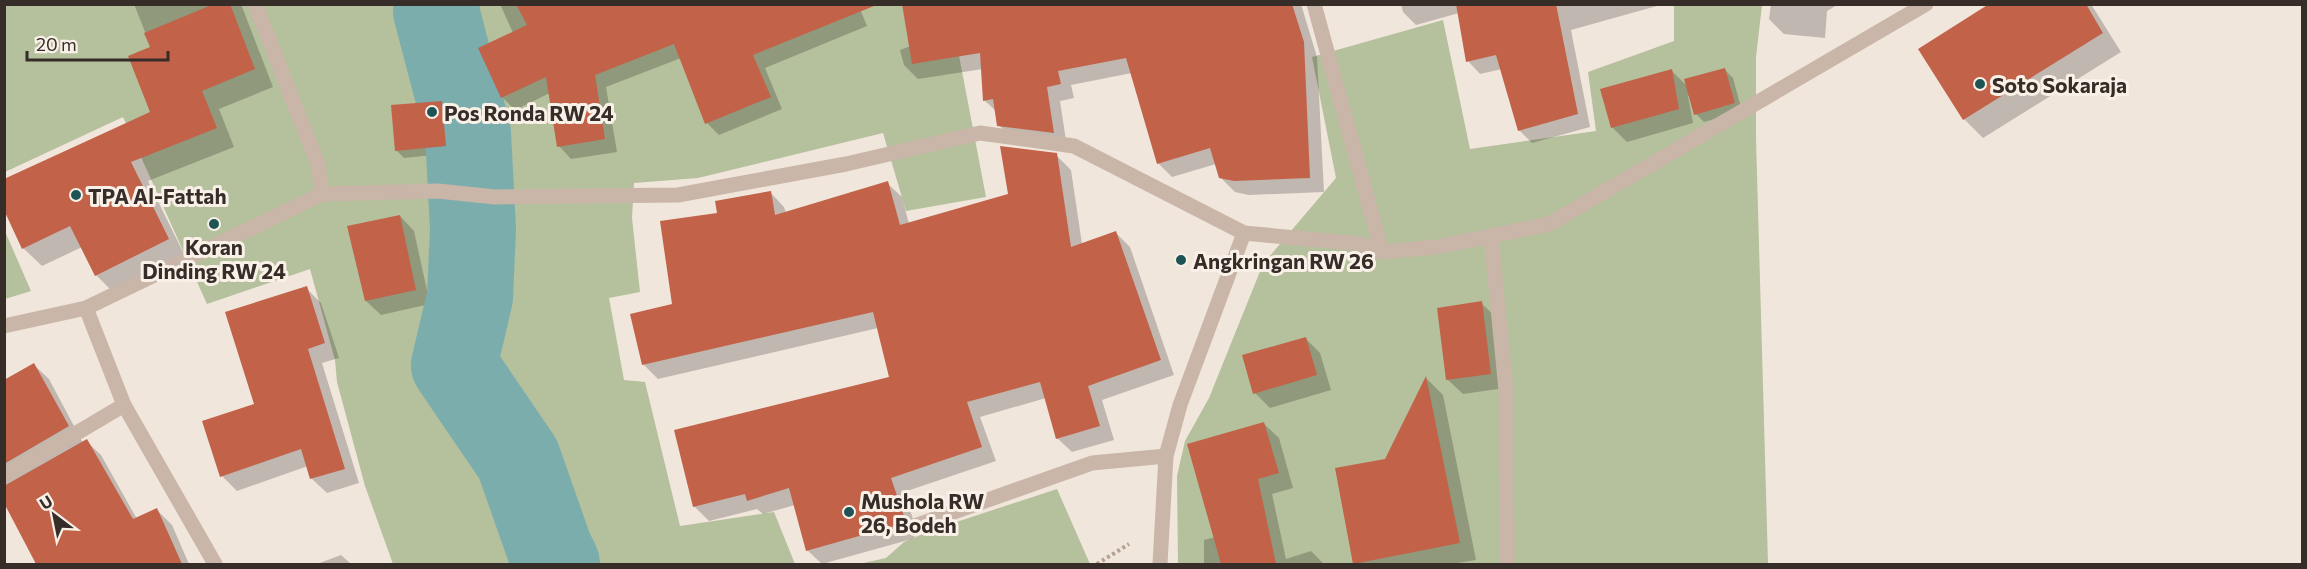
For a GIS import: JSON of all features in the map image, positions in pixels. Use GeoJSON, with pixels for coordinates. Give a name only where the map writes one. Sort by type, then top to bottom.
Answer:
{"type":"FeatureCollection","features":[{"type":"Feature","properties":{"kind":"street"},"geometry":{"type":"LineString","coordinates":[[255,4],[318,164],[321,194]]}},
{"type":"Feature","properties":{"kind":"street"},"geometry":{"type":"LineString","coordinates":[[1314,4],[1382,252]]}},
{"type":"Feature","properties":{"kind":"street"},"geometry":{"type":"LineString","coordinates":[[4,326],[86,308],[321,194],[438,191],[495,197],[678,195],[825,168],[980,133],[1074,146],[1244,233],[1361,244],[1382,252],[1437,247],[1549,224],[1926,4]]}},
{"type":"Feature","properties":{"kind":"street"},"geometry":{"type":"LineString","coordinates":[[1160,564],[1166,456],[1180,405],[1244,233]]}},
{"type":"Feature","properties":{"kind":"street"},"geometry":{"type":"LineString","coordinates":[[1491,236],[1506,390],[1507,564]]}},
{"type":"Feature","properties":{"kind":"street"},"geometry":{"type":"LineString","coordinates":[[86,308],[124,405],[215,564]]}},
{"type":"Feature","properties":{"kind":"street"},"geometry":{"type":"LineString","coordinates":[[4,476],[124,405]]}},
{"type":"Feature","properties":{"kind":"street"},"geometry":{"type":"LineString","coordinates":[[906,529],[1092,463],[1166,456]]}},
{"type":"Feature","properties":{"kind":"green space"},"geometry":{"type":"Polygon","coordinates":[[[4,5],[944,5],[957,45],[986,197],[906,211],[883,133],[698,178],[634,183],[632,218],[640,292],[609,298],[624,380],[645,382],[680,526],[774,512],[795,564],[393,564],[365,486],[337,382],[335,360],[310,269],[207,304],[123,117],[5,172],[4,5]]]}},
{"type":"Feature","properties":{"kind":"green space"},"geometry":{"type":"Polygon","coordinates":[[[1674,5],[1762,5],[1756,57],[1756,138],[1768,564],[1178,564],[1177,476],[1185,441],[1209,398],[1263,264],[1336,178],[1312,57],[1443,20],[1470,149],[1596,131],[1588,72],[1674,41],[1674,5]]]}},
{"type":"Feature","properties":{"kind":"green space"},"geometry":{"type":"Polygon","coordinates":[[[4,229],[31,291],[5,299],[4,299],[4,229]]]}},
{"type":"Feature","properties":{"kind":"green space"},"geometry":{"type":"Polygon","coordinates":[[[1057,489],[1090,564],[859,564],[886,558],[904,542],[932,530],[1057,489]]]}},
{"type":"Feature","properties":{"kind":"building"},"geometry":{"type":"Polygon","coordinates":[[[214,4],[230,4],[255,69],[202,91],[217,128],[131,162],[169,239],[95,276],[70,226],[22,249],[4,210],[4,179],[150,112],[128,56],[150,47],[144,33],[214,4]]]}},
{"type":"Feature","properties":{"kind":"building"},"geometry":{"type":"Polygon","coordinates":[[[516,4],[873,4],[874,6],[753,55],[771,97],[705,124],[674,44],[595,75],[605,139],[557,147],[546,77],[501,98],[478,48],[527,25],[516,4]]]}},
{"type":"Feature","properties":{"kind":"building"},"geometry":{"type":"Polygon","coordinates":[[[902,4],[1292,4],[1304,42],[1310,178],[1234,181],[1219,178],[1210,148],[1157,164],[1126,58],[1058,71],[1061,84],[1047,87],[1054,133],[997,126],[993,99],[983,101],[980,53],[912,64],[902,4]]]}},
{"type":"Feature","properties":{"kind":"building"},"geometry":{"type":"Polygon","coordinates":[[[1456,4],[1556,4],[1578,114],[1518,131],[1496,55],[1466,62],[1456,4]]]}},
{"type":"Feature","properties":{"kind":"building","name":"Soto Sokaraja"},"geometry":{"type":"Polygon","coordinates":[[[1989,4],[2086,4],[2103,33],[1963,120],[1918,49],[1989,4]]]}},
{"type":"Feature","properties":{"kind":"building"},"geometry":{"type":"Polygon","coordinates":[[[1725,68],[1735,103],[1694,115],[1684,79],[1725,68]]]}},
{"type":"Feature","properties":{"kind":"building"},"geometry":{"type":"Polygon","coordinates":[[[1672,69],[1679,109],[1611,128],[1600,89],[1672,69]]]}},
{"type":"Feature","properties":{"kind":"building"},"geometry":{"type":"Polygon","coordinates":[[[442,101],[446,146],[395,151],[391,105],[442,101]]]}},
{"type":"Feature","properties":{"kind":"building"},"geometry":{"type":"Polygon","coordinates":[[[1000,146],[1057,153],[1071,247],[1116,231],[1161,360],[1088,386],[1100,426],[1056,439],[1040,382],[967,402],[982,447],[891,478],[905,519],[898,525],[806,551],[789,488],[747,501],[745,494],[693,507],[674,430],[889,377],[873,312],[642,365],[630,314],[672,304],[660,221],[717,213],[715,201],[771,191],[775,215],[888,181],[900,225],[1008,194],[1000,146]]]}},
{"type":"Feature","properties":{"kind":"building"},"geometry":{"type":"Polygon","coordinates":[[[400,215],[416,290],[365,301],[347,226],[400,215]]]}},
{"type":"Feature","properties":{"kind":"building"},"geometry":{"type":"Polygon","coordinates":[[[307,286],[325,343],[308,349],[345,469],[310,479],[301,449],[220,477],[202,421],[254,404],[225,312],[307,286]]]}},
{"type":"Feature","properties":{"kind":"building"},"geometry":{"type":"Polygon","coordinates":[[[1482,301],[1491,374],[1446,380],[1437,308],[1482,301]]]}},
{"type":"Feature","properties":{"kind":"building"},"geometry":{"type":"Polygon","coordinates":[[[1306,337],[1317,375],[1253,394],[1242,355],[1306,337]]]}},
{"type":"Feature","properties":{"kind":"building"},"geometry":{"type":"Polygon","coordinates":[[[34,363],[69,426],[4,464],[4,380],[34,363]]]}},
{"type":"Feature","properties":{"kind":"building"},"geometry":{"type":"Polygon","coordinates":[[[1426,376],[1460,543],[1353,564],[1335,468],[1385,459],[1426,376]]]}},
{"type":"Feature","properties":{"kind":"building"},"geometry":{"type":"Polygon","coordinates":[[[1264,422],[1279,473],[1258,479],[1276,564],[1221,564],[1187,444],[1264,422]]]}},
{"type":"Feature","properties":{"kind":"building"},"geometry":{"type":"Polygon","coordinates":[[[87,439],[133,519],[157,508],[182,564],[36,564],[4,503],[4,486],[87,439]]]}},
{"type":"Feature","properties":{"kind":"waterway"},"geometry":{"type":"LineString","coordinates":[[437,4],[436,11],[468,133],[473,229],[470,297],[454,365],[518,459],[557,564]]}},
{"type":"Feature","properties":{"kind":"place","name":"Soto Sokaraja"},"geometry":{"type":"Point","coordinates":[1980,84]}},
{"type":"Feature","properties":{"kind":"place","name":"Pos Ronda RW 24"},"geometry":{"type":"Point","coordinates":[432,112]}},
{"type":"Feature","properties":{"kind":"place","name":"TPA Al-Fattah"},"geometry":{"type":"Point","coordinates":[76,195]}},
{"type":"Feature","properties":{"kind":"place","name":"Koran Dinding RW 24"},"geometry":{"type":"Point","coordinates":[214,224]}},
{"type":"Feature","properties":{"kind":"place","name":"Angkringan RW 26"},"geometry":{"type":"Point","coordinates":[1181,260]}},
{"type":"Feature","properties":{"kind":"place","name":"Mushola RW 26, Bodeh"},"geometry":{"type":"Point","coordinates":[849,512]}}]}
